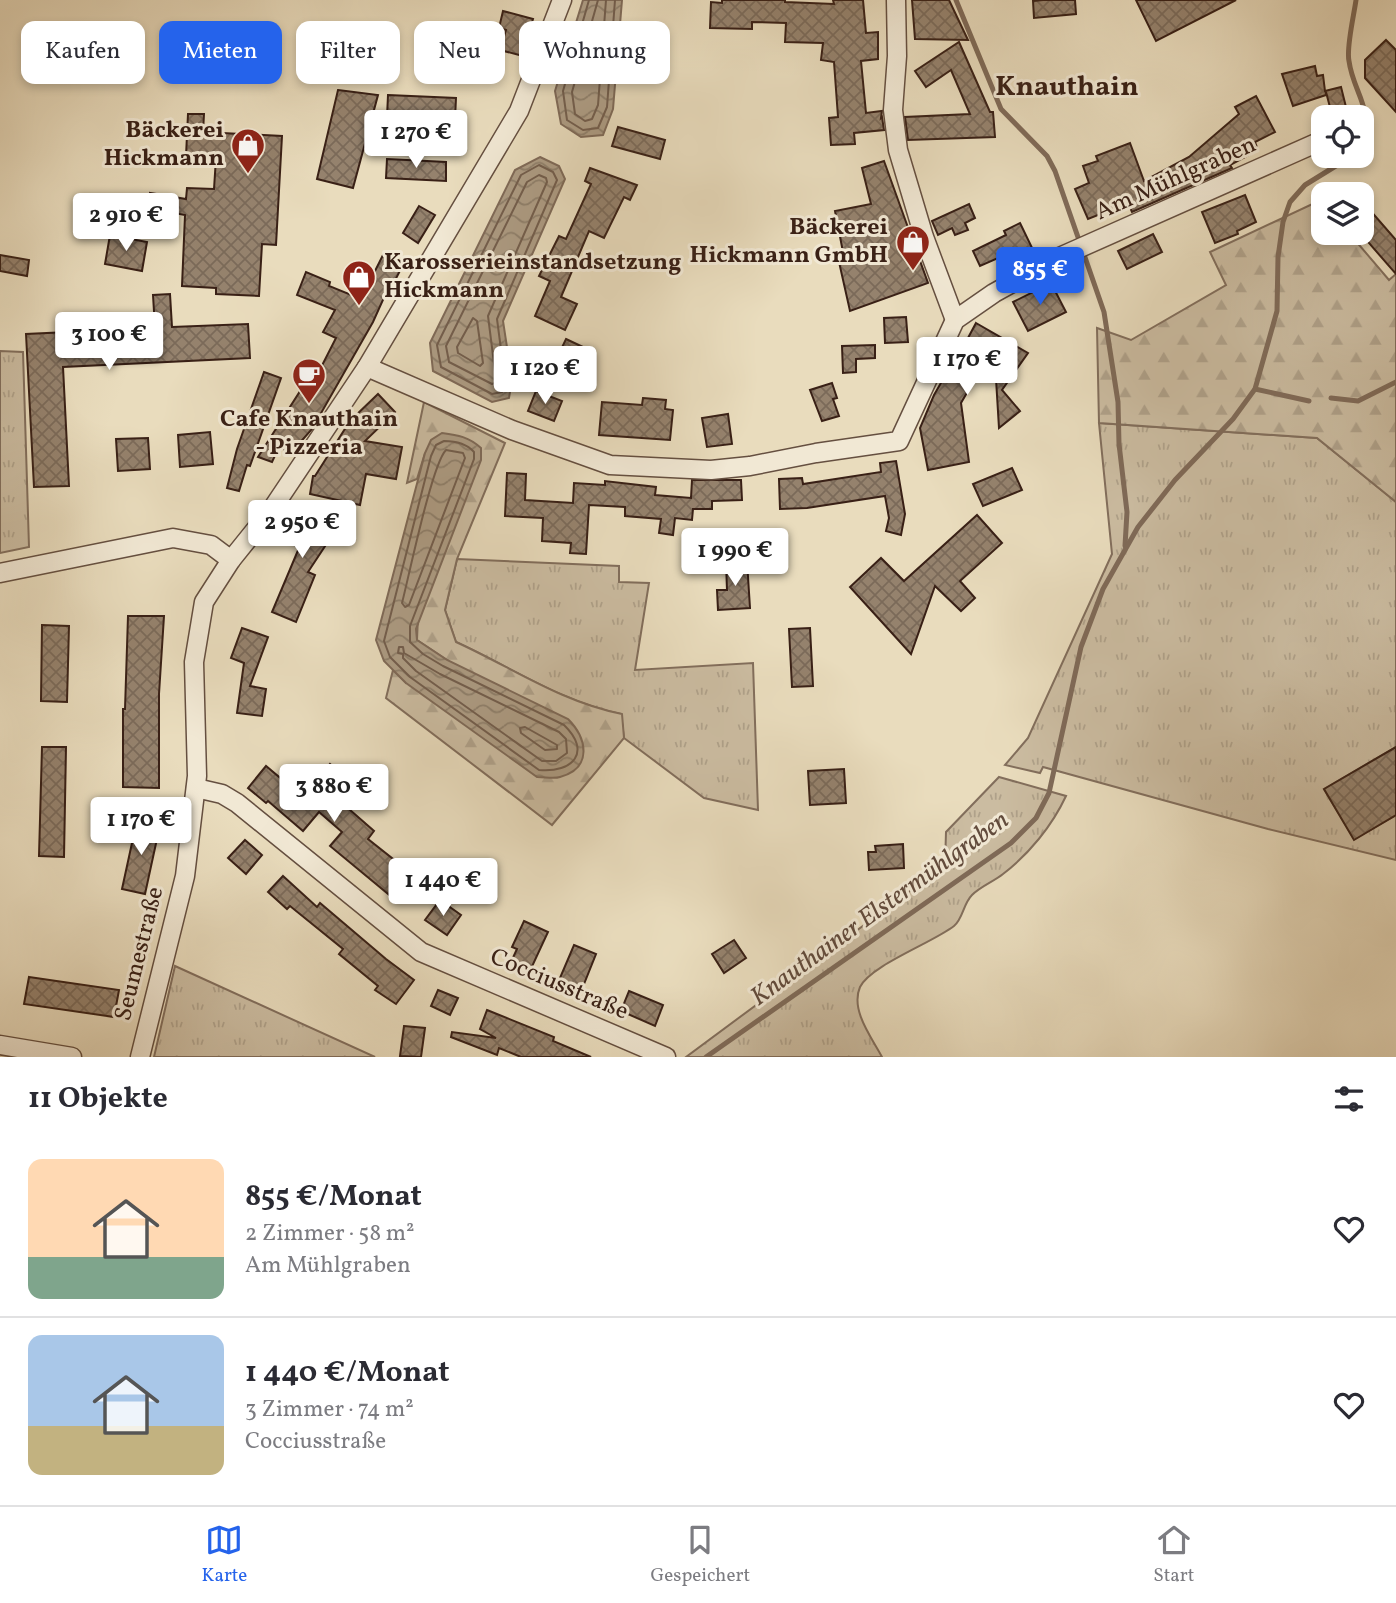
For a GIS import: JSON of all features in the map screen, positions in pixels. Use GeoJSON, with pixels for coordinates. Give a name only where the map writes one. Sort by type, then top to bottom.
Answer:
{"type":"FeatureCollection","features":[{"type":"Feature","properties":{"kind":"street","name":"Seumestraße"},"geometry":{"type":"LineString","coordinates":[[140,1057],[184,876],[197,776],[194,662],[204,602],[231,560],[272,509],[367,367],[519,111],[562,0]]}},
{"type":"Feature","properties":{"kind":"street"},"geometry":{"type":"LineString","coordinates":[[367,367],[512,430],[610,464],[711,470],[899,441],[955,320],[923,237],[898,150],[893,110],[897,56],[896,0]]}},
{"type":"Feature","properties":{"kind":"street","name":"Am Mühlgraben"},"geometry":{"type":"LineString","coordinates":[[955,320],[994,293],[1069,253],[1311,145]]}},
{"type":"Feature","properties":{"kind":"street"},"geometry":{"type":"LineString","coordinates":[[0,573],[173,538],[211,545],[231,560]]}},
{"type":"Feature","properties":{"kind":"street","name":"Cocciusstraße"},"geometry":{"type":"LineString","coordinates":[[196,788],[222,794],[237,803],[421,952],[666,1057]]}},
{"type":"Feature","properties":{"kind":"street"},"geometry":{"type":"LineString","coordinates":[[0,1045],[72,1057]]}},
{"type":"Feature","properties":{"kind":"green space"},"geometry":{"type":"Polygon","coordinates":[[[1311,205],[1311,245],[1359,245],[1389,280],[1396,274],[1396,502],[1317,438],[1099,423],[1097,328],[1131,340],[1226,285],[1210,252],[1311,205]]]}},
{"type":"Feature","properties":{"kind":"green space"},"geometry":{"type":"Polygon","coordinates":[[[0,351],[23,352],[29,547],[0,553],[0,351]]]}},
{"type":"Feature","properties":{"kind":"green space"},"geometry":{"type":"Polygon","coordinates":[[[424,402],[505,443],[457,559],[445,610],[456,642],[557,693],[622,714],[624,738],[552,825],[386,698],[393,670],[406,683],[447,660],[417,640],[425,453],[417,479],[407,483],[424,402]]]}},
{"type":"Feature","properties":{"kind":"green space"},"geometry":{"type":"Polygon","coordinates":[[[1099,423],[1317,438],[1396,502],[1396,747],[1324,789],[1354,839],[1396,815],[1396,860],[1268,829],[1043,767],[1040,773],[1005,765],[1028,738],[1112,554],[1099,423]]]}},
{"type":"Feature","properties":{"kind":"green space"},"geometry":{"type":"Polygon","coordinates":[[[457,559],[619,566],[619,582],[649,583],[635,670],[753,663],[758,810],[704,798],[624,738],[621,714],[557,693],[456,642],[445,610],[457,559]]]}},
{"type":"Feature","properties":{"kind":"green space"},"geometry":{"type":"Polygon","coordinates":[[[999,777],[1066,796],[1047,829],[1031,848],[1003,874],[972,895],[954,926],[876,971],[860,987],[860,1014],[882,1057],[686,1057],[945,865],[946,832],[999,777]]]}},
{"type":"Feature","properties":{"kind":"green space"},"geometry":{"type":"Polygon","coordinates":[[[175,966],[375,1057],[154,1057],[175,966]]]}},
{"type":"Feature","properties":{"kind":"water"},"geometry":{"type":"Polygon","coordinates":[[[583,0],[622,0],[620,21],[577,21],[583,0]]]}},
{"type":"Feature","properties":{"kind":"water"},"geometry":{"type":"Polygon","coordinates":[[[557,84],[615,84],[613,109],[603,135],[581,137],[561,124],[555,91],[557,84]]]}},
{"type":"Feature","properties":{"kind":"water"},"geometry":{"type":"Polygon","coordinates":[[[540,157],[559,166],[565,179],[503,321],[512,380],[509,398],[492,402],[433,371],[430,343],[515,170],[540,157]]]}},
{"type":"Feature","properties":{"kind":"water"},"geometry":{"type":"Polygon","coordinates":[[[442,433],[463,437],[477,444],[481,448],[481,460],[416,629],[417,640],[447,660],[568,719],[583,743],[584,752],[578,767],[560,777],[537,777],[406,683],[384,661],[376,640],[425,453],[431,440],[442,433]]]}},
{"type":"Feature","properties":{"kind":"building"},"geometry":{"type":"Polygon","coordinates":[[[722,0],[785,0],[834,4],[833,0],[863,0],[866,33],[878,32],[878,59],[861,61],[866,113],[882,111],[884,130],[854,133],[855,144],[831,145],[829,118],[838,117],[834,62],[821,60],[823,43],[785,42],[786,23],[752,22],[752,29],[710,28],[711,2],[722,3],[722,0]]]}},
{"type":"Feature","properties":{"kind":"building"},"geometry":{"type":"Polygon","coordinates":[[[912,0],[949,0],[968,40],[915,39],[912,0]]]}},
{"type":"Feature","properties":{"kind":"building"},"geometry":{"type":"Polygon","coordinates":[[[1075,0],[1076,14],[1034,18],[1033,1],[1075,0]]]}},
{"type":"Feature","properties":{"kind":"building"},"geometry":{"type":"Polygon","coordinates":[[[1136,0],[1236,0],[1156,41],[1136,0]]]}},
{"type":"Feature","properties":{"kind":"building"},"geometry":{"type":"Polygon","coordinates":[[[503,11],[533,19],[519,21],[519,55],[505,51],[505,21],[501,21],[503,11]]]}},
{"type":"Feature","properties":{"kind":"building"},"geometry":{"type":"Polygon","coordinates":[[[1386,40],[1396,50],[1396,112],[1365,78],[1365,60],[1386,40]]]}},
{"type":"Feature","properties":{"kind":"building"},"geometry":{"type":"Polygon","coordinates":[[[959,42],[990,112],[993,112],[995,137],[908,140],[905,117],[970,114],[951,70],[926,87],[915,71],[959,42]]]}},
{"type":"Feature","properties":{"kind":"building"},"geometry":{"type":"Polygon","coordinates":[[[1315,66],[1317,76],[1323,75],[1325,91],[1341,87],[1346,105],[1329,105],[1326,92],[1326,95],[1293,106],[1282,74],[1315,66]]]}},
{"type":"Feature","properties":{"kind":"building"},"geometry":{"type":"Polygon","coordinates":[[[338,90],[378,95],[353,188],[317,179],[338,90]]]}},
{"type":"Feature","properties":{"kind":"building"},"geometry":{"type":"Polygon","coordinates":[[[388,95],[456,98],[455,119],[387,117],[388,95]]]}},
{"type":"Feature","properties":{"kind":"building"},"geometry":{"type":"Polygon","coordinates":[[[1256,96],[1275,132],[1255,142],[1258,150],[1230,165],[1232,168],[1132,212],[1128,203],[1088,219],[1075,189],[1089,183],[1083,166],[1098,161],[1096,156],[1130,143],[1144,181],[1189,157],[1239,114],[1235,107],[1256,96]]]}},
{"type":"Feature","properties":{"kind":"building"},"geometry":{"type":"Polygon","coordinates":[[[188,114],[204,114],[203,132],[282,136],[276,245],[262,244],[259,296],[216,294],[216,288],[182,286],[185,215],[148,208],[150,193],[186,199],[187,188],[214,189],[216,158],[186,156],[188,114]]]}},
{"type":"Feature","properties":{"kind":"building"},"geometry":{"type":"Polygon","coordinates":[[[618,127],[665,140],[660,159],[612,146],[618,127]]]}},
{"type":"Feature","properties":{"kind":"building"},"geometry":{"type":"Polygon","coordinates":[[[387,159],[446,162],[446,181],[386,178],[387,159]]]}},
{"type":"Feature","properties":{"kind":"building"},"geometry":{"type":"Polygon","coordinates":[[[884,161],[928,283],[850,311],[837,253],[843,252],[835,211],[871,204],[862,168],[884,161]]]}},
{"type":"Feature","properties":{"kind":"building"},"geometry":{"type":"Polygon","coordinates":[[[590,168],[637,185],[630,200],[624,197],[604,238],[589,231],[561,297],[577,304],[565,330],[535,316],[550,281],[539,276],[559,236],[566,239],[591,184],[585,181],[590,168]]]}},
{"type":"Feature","properties":{"kind":"building"},"geometry":{"type":"Polygon","coordinates":[[[1245,195],[1256,222],[1237,231],[1238,234],[1215,243],[1202,212],[1245,195]]]}},
{"type":"Feature","properties":{"kind":"building"},"geometry":{"type":"Polygon","coordinates":[[[969,204],[975,218],[965,223],[968,230],[955,235],[952,228],[938,235],[932,221],[969,204]]]}},
{"type":"Feature","properties":{"kind":"building"},"geometry":{"type":"Polygon","coordinates":[[[419,206],[435,215],[418,243],[403,233],[419,206]]]}},
{"type":"Feature","properties":{"kind":"building"},"geometry":{"type":"Polygon","coordinates":[[[1374,215],[1396,240],[1396,274],[1371,245],[1374,245],[1374,215]]]}},
{"type":"Feature","properties":{"kind":"building"},"geometry":{"type":"Polygon","coordinates":[[[1020,223],[1035,254],[1019,262],[1014,251],[980,266],[973,251],[1006,235],[1004,231],[1020,223]]]}},
{"type":"Feature","properties":{"kind":"building"},"geometry":{"type":"Polygon","coordinates":[[[1153,234],[1162,252],[1127,269],[1118,251],[1153,234]]]}},
{"type":"Feature","properties":{"kind":"building"},"geometry":{"type":"Polygon","coordinates":[[[110,235],[147,242],[142,271],[105,264],[110,235]]]}},
{"type":"Feature","properties":{"kind":"building"},"geometry":{"type":"Polygon","coordinates":[[[384,253],[404,263],[312,429],[291,453],[279,447],[272,462],[258,457],[304,385],[310,389],[336,338],[323,332],[335,310],[297,295],[306,272],[330,282],[329,286],[361,299],[384,253]]]}},
{"type":"Feature","properties":{"kind":"building"},"geometry":{"type":"Polygon","coordinates":[[[0,255],[29,260],[27,276],[0,271],[0,255]]]}},
{"type":"Feature","properties":{"kind":"building"},"geometry":{"type":"Polygon","coordinates":[[[1051,283],[1066,312],[1028,331],[1013,302],[1051,283]]]}},
{"type":"Feature","properties":{"kind":"building"},"geometry":{"type":"Polygon","coordinates":[[[170,294],[172,327],[248,324],[250,358],[63,367],[69,486],[34,487],[26,334],[155,328],[153,295],[170,294]]]}},
{"type":"Feature","properties":{"kind":"building"},"geometry":{"type":"Polygon","coordinates":[[[906,317],[908,342],[885,343],[884,318],[906,317]]]}},
{"type":"Feature","properties":{"kind":"building"},"geometry":{"type":"Polygon","coordinates":[[[976,323],[1028,353],[1002,390],[1020,411],[999,428],[994,346],[961,403],[969,462],[928,470],[920,428],[934,395],[976,323]]]}},
{"type":"Feature","properties":{"kind":"building"},"geometry":{"type":"Polygon","coordinates":[[[566,339],[583,347],[576,360],[557,358],[566,339]]]}},
{"type":"Feature","properties":{"kind":"building"},"geometry":{"type":"Polygon","coordinates":[[[875,345],[875,358],[856,359],[856,372],[843,373],[842,346],[875,345]]]}},
{"type":"Feature","properties":{"kind":"building"},"geometry":{"type":"Polygon","coordinates":[[[574,365],[591,369],[587,384],[571,379],[574,365]]]}},
{"type":"Feature","properties":{"kind":"building"},"geometry":{"type":"Polygon","coordinates":[[[264,372],[281,378],[239,491],[227,488],[237,449],[264,372]]]}},
{"type":"Feature","properties":{"kind":"building"},"geometry":{"type":"Polygon","coordinates":[[[832,383],[837,398],[833,399],[839,416],[822,421],[810,390],[832,383]]]}},
{"type":"Feature","properties":{"kind":"building"},"geometry":{"type":"Polygon","coordinates":[[[536,391],[562,401],[554,421],[528,411],[536,391]]]}},
{"type":"Feature","properties":{"kind":"building"},"geometry":{"type":"Polygon","coordinates":[[[378,394],[395,412],[365,441],[402,447],[396,479],[366,474],[360,505],[310,494],[313,476],[350,421],[378,394]]]}},
{"type":"Feature","properties":{"kind":"building"},"geometry":{"type":"Polygon","coordinates":[[[643,398],[666,400],[665,409],[673,410],[670,440],[599,435],[602,402],[642,405],[643,398]]]}},
{"type":"Feature","properties":{"kind":"building"},"geometry":{"type":"Polygon","coordinates":[[[728,414],[732,444],[707,447],[702,418],[728,414]]]}},
{"type":"Feature","properties":{"kind":"building"},"geometry":{"type":"Polygon","coordinates":[[[210,432],[213,464],[180,467],[178,435],[210,432]]]}},
{"type":"Feature","properties":{"kind":"building"},"geometry":{"type":"Polygon","coordinates":[[[148,438],[150,469],[118,471],[116,439],[148,438]]]}},
{"type":"Feature","properties":{"kind":"building"},"geometry":{"type":"Polygon","coordinates":[[[896,461],[905,514],[901,535],[886,531],[889,518],[885,496],[807,508],[780,509],[779,479],[802,478],[803,484],[881,472],[880,463],[896,461]]]}},
{"type":"Feature","properties":{"kind":"building"},"geometry":{"type":"Polygon","coordinates":[[[1012,468],[1022,490],[983,506],[973,484],[1012,468]]]}},
{"type":"Feature","properties":{"kind":"building"},"geometry":{"type":"Polygon","coordinates":[[[507,473],[526,474],[525,500],[573,503],[574,483],[605,485],[605,481],[656,487],[655,495],[691,498],[692,480],[741,480],[742,500],[712,501],[712,509],[693,509],[692,520],[675,518],[673,535],[659,533],[661,519],[625,516],[625,507],[589,505],[586,554],[570,553],[571,543],[542,541],[543,518],[505,516],[507,473]]]}},
{"type":"Feature","properties":{"kind":"building"},"geometry":{"type":"Polygon","coordinates":[[[301,505],[337,528],[308,572],[315,575],[296,622],[272,612],[299,548],[281,536],[301,505]]]}},
{"type":"Feature","properties":{"kind":"building"},"geometry":{"type":"Polygon","coordinates":[[[977,515],[1002,543],[960,581],[975,598],[961,611],[935,586],[911,654],[850,587],[881,558],[904,581],[977,515]]]}},
{"type":"Feature","properties":{"kind":"building"},"geometry":{"type":"Polygon","coordinates":[[[747,561],[750,608],[718,610],[717,590],[727,590],[726,562],[747,561]]]}},
{"type":"Feature","properties":{"kind":"building"},"geometry":{"type":"Polygon","coordinates":[[[128,616],[164,616],[159,694],[159,788],[123,787],[123,709],[128,616]]]}},
{"type":"Feature","properties":{"kind":"building"},"geometry":{"type":"Polygon","coordinates":[[[42,625],[69,626],[67,702],[41,701],[42,625]]]}},
{"type":"Feature","properties":{"kind":"building"},"geometry":{"type":"Polygon","coordinates":[[[242,628],[268,637],[250,686],[266,689],[262,716],[237,713],[244,663],[231,658],[242,628]]]}},
{"type":"Feature","properties":{"kind":"building"},"geometry":{"type":"Polygon","coordinates":[[[810,628],[813,686],[792,687],[789,629],[810,628]]]}},
{"type":"Feature","properties":{"kind":"building"},"geometry":{"type":"Polygon","coordinates":[[[42,747],[66,747],[64,857],[39,856],[42,747]]]}},
{"type":"Feature","properties":{"kind":"building"},"geometry":{"type":"Polygon","coordinates":[[[1396,747],[1396,815],[1354,840],[1324,789],[1396,747]]]}},
{"type":"Feature","properties":{"kind":"building"},"geometry":{"type":"Polygon","coordinates":[[[330,764],[348,779],[334,796],[374,831],[368,839],[412,874],[393,898],[330,846],[342,832],[319,812],[303,831],[248,788],[266,766],[303,797],[330,764]]]}},
{"type":"Feature","properties":{"kind":"building"},"geometry":{"type":"Polygon","coordinates":[[[844,769],[846,803],[810,805],[808,771],[844,769]]]}},
{"type":"Feature","properties":{"kind":"building"},"geometry":{"type":"Polygon","coordinates":[[[137,820],[160,825],[145,894],[122,889],[137,820]]]}},
{"type":"Feature","properties":{"kind":"building"},"geometry":{"type":"Polygon","coordinates":[[[245,840],[262,855],[246,874],[228,858],[245,840]]]}},
{"type":"Feature","properties":{"kind":"building"},"geometry":{"type":"Polygon","coordinates":[[[903,844],[904,868],[869,870],[868,852],[876,852],[875,846],[903,844]]]}},
{"type":"Feature","properties":{"kind":"building"},"geometry":{"type":"Polygon","coordinates":[[[283,876],[317,907],[320,903],[414,980],[396,1004],[375,990],[378,986],[339,954],[343,949],[290,906],[287,909],[268,892],[283,876]]]}},
{"type":"Feature","properties":{"kind":"building"},"geometry":{"type":"Polygon","coordinates":[[[440,900],[461,915],[447,935],[425,920],[440,900]]]}},
{"type":"Feature","properties":{"kind":"building"},"geometry":{"type":"Polygon","coordinates":[[[524,921],[548,932],[529,973],[510,964],[517,949],[512,947],[524,921]]]}},
{"type":"Feature","properties":{"kind":"building"},"geometry":{"type":"Polygon","coordinates":[[[734,940],[746,958],[724,973],[712,954],[734,940]]]}},
{"type":"Feature","properties":{"kind":"building"},"geometry":{"type":"Polygon","coordinates":[[[574,945],[596,954],[580,994],[557,985],[574,945]]]}},
{"type":"Feature","properties":{"kind":"building"},"geometry":{"type":"Polygon","coordinates":[[[29,977],[119,990],[114,1017],[24,1004],[29,977]]]}},
{"type":"Feature","properties":{"kind":"building"},"geometry":{"type":"Polygon","coordinates":[[[438,990],[458,998],[450,1015],[431,1006],[438,990]]]}},
{"type":"Feature","properties":{"kind":"building"},"geometry":{"type":"Polygon","coordinates":[[[629,991],[663,1005],[655,1026],[621,1011],[629,991]]]}},
{"type":"Feature","properties":{"kind":"building"},"geometry":{"type":"Polygon","coordinates":[[[487,1010],[554,1037],[553,1041],[591,1057],[521,1057],[499,1048],[497,1055],[451,1037],[452,1032],[496,1038],[480,1029],[487,1010]]]}},
{"type":"Feature","properties":{"kind":"building"},"geometry":{"type":"Polygon","coordinates":[[[404,1026],[425,1028],[421,1057],[400,1056],[404,1026]]]}},
{"type":"Feature","properties":{"kind":"waterway"},"geometry":{"type":"LineString","coordinates":[[956,0],[1001,109],[1047,156],[1055,171],[1104,312],[1118,402],[1119,444],[1127,512],[1125,546]]}},
{"type":"Feature","properties":{"kind":"waterway","name":"Knauthainer Elstermühlgraben"},"geometry":{"type":"LineString","coordinates":[[1356,0],[1348,55],[1362,105]]}},
{"type":"Feature","properties":{"kind":"waterway","name":"Knauthainer Elstermühlgraben"},"geometry":{"type":"LineString","coordinates":[[706,1057],[1011,843],[1036,818],[1049,793],[1081,647],[1103,589],[1138,527],[1175,480],[1233,419],[1255,389],[1277,311],[1278,257],[1283,222],[1290,202],[1305,185],[1333,168]]}},
{"type":"Feature","properties":{"kind":"waterway"},"geometry":{"type":"LineString","coordinates":[[1331,398],[1358,401],[1396,382]]}},
{"type":"Feature","properties":{"kind":"waterway"},"geometry":{"type":"LineString","coordinates":[[1255,389],[1309,401]]}},
{"type":"Feature","properties":{"kind":"place","name":"Bäckerei Hickmann"},"geometry":{"type":"Point","coordinates":[248,175]}},
{"type":"Feature","properties":{"kind":"place","name":"Bäckerei Hickmann GmbH"},"geometry":{"type":"Point","coordinates":[913,272]}},
{"type":"Feature","properties":{"kind":"place","name":"Karosserieinstandsetzung Hickmann"},"geometry":{"type":"Point","coordinates":[359,307]}},
{"type":"Feature","properties":{"kind":"place","name":"Cafe Knauthain - Pizzeria"},"geometry":{"type":"Point","coordinates":[309,405]}},
{"type":"Feature","properties":{"kind":"district","name":"Knauthain"},"geometry":{"type":"Point","coordinates":[1067,87]}}]}
